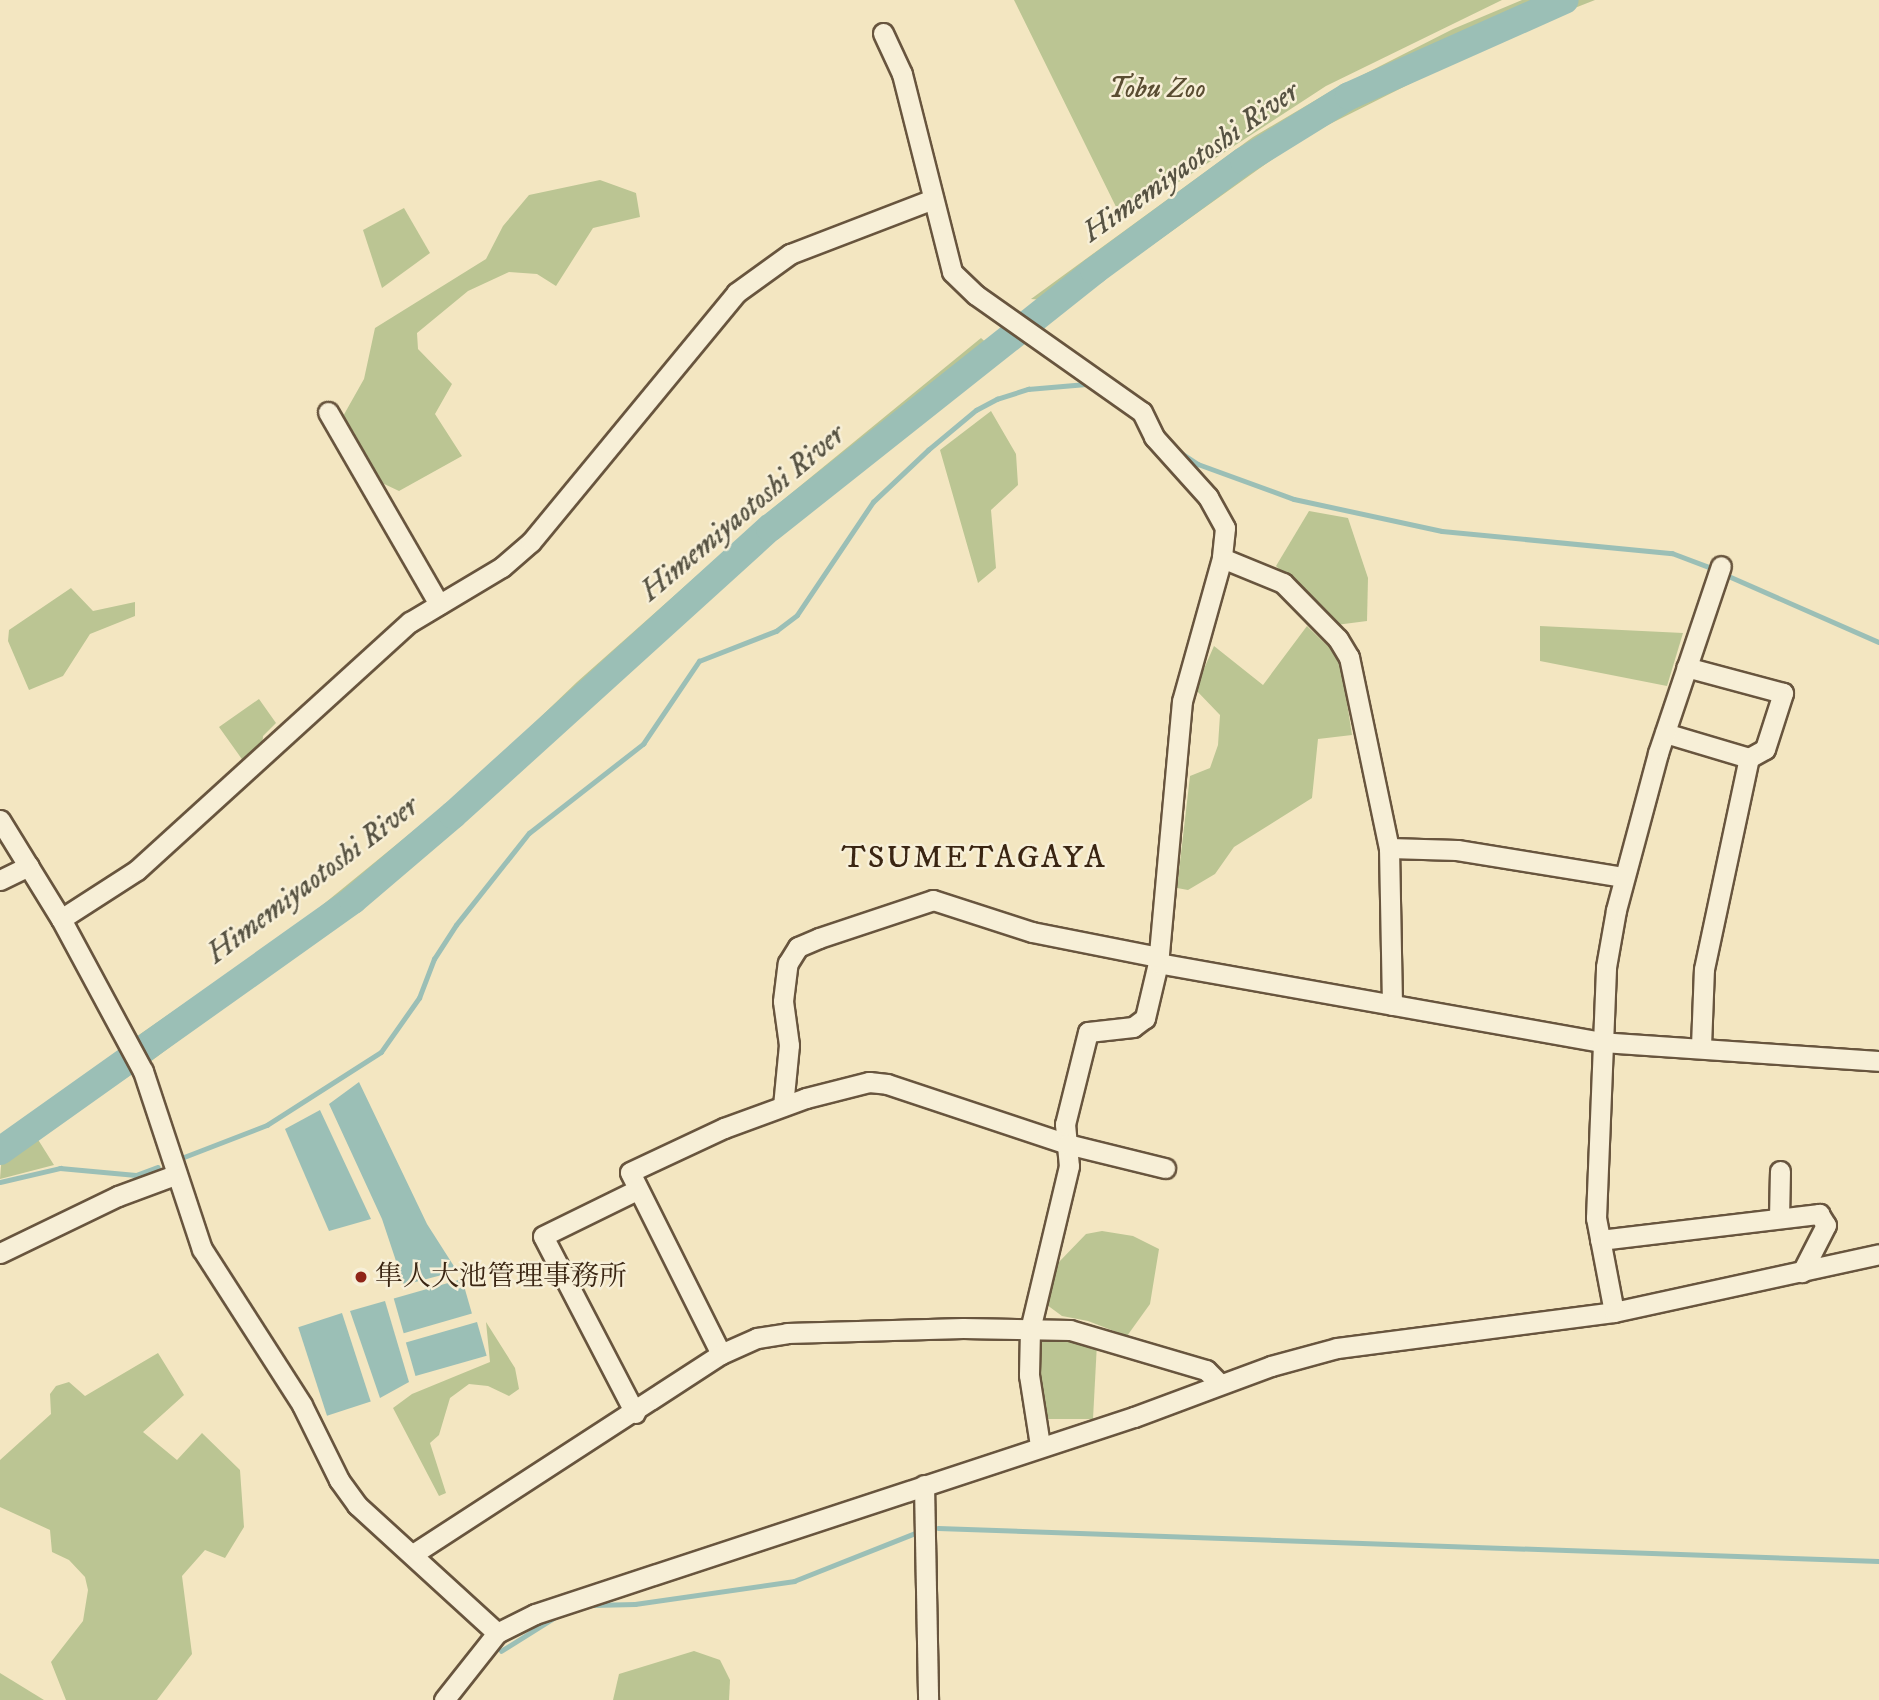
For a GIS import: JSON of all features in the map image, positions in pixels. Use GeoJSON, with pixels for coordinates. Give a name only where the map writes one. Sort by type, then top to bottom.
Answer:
{"type":"FeatureCollection","features":[{"type":"Feature","properties":{"kind":"street"},"geometry":{"type":"LineString","coordinates":[[883,33],[902,74],[952,272],[1142,412],[1159,444],[1208,497],[1225,528],[1222,558],[1182,701],[1158,960],[1145,1018],[1133,1027],[1088,1032],[1065,1124],[1069,1166],[1030,1330],[1029,1375],[1040,1446]]}},
{"type":"Feature","properties":{"kind":"street"},"geometry":{"type":"LineString","coordinates":[[61,919],[137,870],[411,622],[502,567],[531,542],[737,293],[790,254],[933,199]]}},
{"type":"Feature","properties":{"kind":"street"},"geometry":{"type":"LineString","coordinates":[[328,412],[439,604]]}},
{"type":"Feature","properties":{"kind":"street"},"geometry":{"type":"LineString","coordinates":[[1222,558],[1283,583],[1338,639],[1349,657],[1389,848],[1392,1005]]}},
{"type":"Feature","properties":{"kind":"street"},"geometry":{"type":"LineString","coordinates":[[1614,1312],[1596,1218],[1606,967],[1625,877],[1665,733],[1721,566]]}},
{"type":"Feature","properties":{"kind":"street"},"geometry":{"type":"LineString","coordinates":[[1665,733],[1749,758],[1765,749],[1783,693],[1686,667]]}},
{"type":"Feature","properties":{"kind":"street"},"geometry":{"type":"LineString","coordinates":[[1701,1046],[1704,969],[1749,758]]}},
{"type":"Feature","properties":{"kind":"street"},"geometry":{"type":"LineString","coordinates":[[0,820],[61,919],[143,1071],[175,1175],[202,1249],[302,1405],[339,1480],[357,1506],[497,1633]]}},
{"type":"Feature","properties":{"kind":"street"},"geometry":{"type":"LineString","coordinates":[[1389,848],[1457,850],[1625,877]]}},
{"type":"Feature","properties":{"kind":"street"},"geometry":{"type":"LineString","coordinates":[[0,880],[29,866]]}},
{"type":"Feature","properties":{"kind":"street"},"geometry":{"type":"LineString","coordinates":[[783,1106],[789,1045],[783,1001],[788,963],[798,947],[933,900],[1032,932],[1158,960],[1601,1042],[1701,1046],[1879,1061]]}},
{"type":"Feature","properties":{"kind":"street"},"geometry":{"type":"LineString","coordinates":[[720,1354],[630,1172],[783,1106],[869,1082],[887,1084],[1067,1144],[1166,1168]]}},
{"type":"Feature","properties":{"kind":"street"},"geometry":{"type":"LineString","coordinates":[[1779,1218],[1780,1171]]}},
{"type":"Feature","properties":{"kind":"street"},"geometry":{"type":"LineString","coordinates":[[0,1253],[118,1196],[175,1175]]}},
{"type":"Feature","properties":{"kind":"street"},"geometry":{"type":"LineString","coordinates":[[635,1413],[543,1236],[637,1190]]}},
{"type":"Feature","properties":{"kind":"street"},"geometry":{"type":"LineString","coordinates":[[1600,1240],[1819,1214],[1826,1225],[1802,1272]]}},
{"type":"Feature","properties":{"kind":"street"},"geometry":{"type":"LineString","coordinates":[[444,1700],[497,1633],[535,1614],[623,1582],[924,1485],[1220,1384],[1337,1348],[1614,1312],[1879,1254]]}},
{"type":"Feature","properties":{"kind":"street"},"geometry":{"type":"LineString","coordinates":[[413,1554],[635,1413],[720,1354],[757,1338],[787,1333],[1070,1330],[1206,1370],[1220,1384]]}},
{"type":"Feature","properties":{"kind":"street"},"geometry":{"type":"LineString","coordinates":[[924,1485],[928,1700]]}},
{"type":"Feature","properties":{"kind":"green space","name":"Tobu Zoo"},"geometry":{"type":"Polygon","coordinates":[[[1014,0],[1502,0],[1326,86],[1122,219],[1014,0]]]}},
{"type":"Feature","properties":{"kind":"green space"},"geometry":{"type":"Polygon","coordinates":[[[1522,0],[1550,0],[1355,87],[1245,154],[1045,300],[1031,299],[1253,137],[1331,91],[1453,29],[1522,0]]]}},
{"type":"Feature","properties":{"kind":"green space"},"geometry":{"type":"Polygon","coordinates":[[[1574,0],[1595,0],[1509,34],[1302,138],[1060,311],[1054,304],[1244,165],[1345,103],[1470,41],[1574,0]]]}},
{"type":"Feature","properties":{"kind":"green space"},"geometry":{"type":"Polygon","coordinates":[[[600,180],[636,193],[640,217],[593,228],[556,286],[537,274],[509,272],[468,291],[417,333],[418,349],[452,384],[435,414],[462,456],[399,491],[380,482],[342,418],[364,379],[375,328],[486,259],[503,226],[529,195],[600,180]]]}},
{"type":"Feature","properties":{"kind":"green space"},"geometry":{"type":"Polygon","coordinates":[[[404,208],[430,253],[382,288],[363,230],[404,208]]]}},
{"type":"Feature","properties":{"kind":"green space"},"geometry":{"type":"Polygon","coordinates":[[[1016,333],[1023,339],[766,545],[442,842],[150,1062],[146,1055],[389,876],[473,805],[755,545],[1016,333]]]}},
{"type":"Feature","properties":{"kind":"green space"},"geometry":{"type":"Polygon","coordinates":[[[981,338],[990,346],[703,581],[432,830],[351,897],[141,1046],[136,1037],[298,925],[473,782],[577,682],[772,509],[981,338]]]}},
{"type":"Feature","properties":{"kind":"green space"},"geometry":{"type":"Polygon","coordinates":[[[991,411],[1016,454],[1018,485],[991,510],[996,568],[978,583],[940,450],[991,411]]]}},
{"type":"Feature","properties":{"kind":"green space"},"geometry":{"type":"Polygon","coordinates":[[[1309,511],[1348,518],[1368,578],[1367,621],[1336,625],[1276,566],[1309,511]]]}},
{"type":"Feature","properties":{"kind":"green space"},"geometry":{"type":"Polygon","coordinates":[[[71,588],[93,611],[135,602],[135,616],[90,634],[63,676],[29,690],[8,641],[9,630],[71,588]]]}},
{"type":"Feature","properties":{"kind":"green space"},"geometry":{"type":"Polygon","coordinates":[[[1307,626],[1340,658],[1352,735],[1318,739],[1312,798],[1234,847],[1215,874],[1188,890],[1177,888],[1190,776],[1210,768],[1218,745],[1220,715],[1195,689],[1214,646],[1263,685],[1307,626]]]}},
{"type":"Feature","properties":{"kind":"green space"},"geometry":{"type":"Polygon","coordinates":[[[1540,626],[1683,633],[1667,686],[1540,661],[1540,626]]]}},
{"type":"Feature","properties":{"kind":"green space"},"geometry":{"type":"Polygon","coordinates":[[[259,699],[276,723],[263,736],[262,748],[244,762],[219,727],[259,699]]]}},
{"type":"Feature","properties":{"kind":"green space"},"geometry":{"type":"Polygon","coordinates":[[[123,1048],[127,1055],[0,1143],[0,1135],[123,1048]]]}},
{"type":"Feature","properties":{"kind":"green space"},"geometry":{"type":"Polygon","coordinates":[[[131,1064],[135,1072],[37,1138],[54,1165],[0,1179],[2,1153],[131,1064]]]}},
{"type":"Feature","properties":{"kind":"green space"},"geometry":{"type":"Polygon","coordinates":[[[1102,1231],[1133,1236],[1159,1249],[1150,1304],[1127,1336],[1088,1321],[1062,1316],[1043,1302],[1058,1263],[1086,1234],[1102,1231]]]}},
{"type":"Feature","properties":{"kind":"green space"},"geometry":{"type":"Polygon","coordinates":[[[486,1322],[515,1368],[519,1389],[509,1396],[488,1386],[469,1384],[450,1398],[439,1435],[430,1443],[446,1493],[439,1496],[393,1408],[412,1394],[490,1362],[486,1322]]]}},
{"type":"Feature","properties":{"kind":"green space"},"geometry":{"type":"Polygon","coordinates":[[[1041,1334],[1097,1343],[1093,1419],[1042,1419],[1035,1340],[1041,1334]]]}},
{"type":"Feature","properties":{"kind":"green space"},"geometry":{"type":"Polygon","coordinates":[[[158,1353],[184,1395],[143,1432],[177,1460],[202,1433],[240,1470],[244,1527],[225,1558],[205,1550],[182,1576],[192,1654],[157,1700],[66,1700],[51,1662],[83,1621],[88,1590],[85,1577],[69,1560],[52,1552],[50,1530],[0,1507],[0,1460],[51,1414],[50,1394],[56,1386],[69,1382],[85,1396],[158,1353]]]}},
{"type":"Feature","properties":{"kind":"green space"},"geometry":{"type":"Polygon","coordinates":[[[694,1651],[720,1660],[730,1680],[729,1700],[613,1700],[619,1674],[694,1651]]]}},
{"type":"Feature","properties":{"kind":"green space"},"geometry":{"type":"Polygon","coordinates":[[[0,1673],[44,1700],[0,1700],[0,1673]]]}},
{"type":"Feature","properties":{"kind":"water"},"geometry":{"type":"Polygon","coordinates":[[[359,1082],[427,1224],[457,1271],[404,1285],[382,1219],[329,1104],[359,1082]]]}},
{"type":"Feature","properties":{"kind":"water"},"geometry":{"type":"Polygon","coordinates":[[[320,1110],[371,1219],[329,1231],[285,1129],[320,1110]]]}},
{"type":"Feature","properties":{"kind":"water"},"geometry":{"type":"Polygon","coordinates":[[[462,1279],[472,1314],[404,1333],[394,1299],[462,1279]]]}},
{"type":"Feature","properties":{"kind":"water"},"geometry":{"type":"Polygon","coordinates":[[[385,1301],[409,1382],[380,1398],[350,1311],[385,1301]]]}},
{"type":"Feature","properties":{"kind":"water"},"geometry":{"type":"Polygon","coordinates":[[[342,1313],[371,1401],[327,1416],[298,1327],[342,1313]]]}},
{"type":"Feature","properties":{"kind":"water"},"geometry":{"type":"Polygon","coordinates":[[[477,1322],[487,1356],[416,1376],[406,1342],[477,1322]]]}},
{"type":"Feature","properties":{"kind":"waterway","name":"Himemiyaotoshi River"},"geometry":{"type":"LineString","coordinates":[[0,1151],[353,900],[453,815],[770,528],[1094,271],[1244,161],[1349,96],[1565,0]]}},
{"type":"Feature","properties":{"kind":"waterway"},"geometry":{"type":"LineString","coordinates":[[184,1157],[267,1125],[381,1052],[419,998],[434,959],[456,925],[529,833],[643,744],[699,661],[776,631],[797,615],[873,502],[928,450],[976,410],[997,399],[1028,389],[1086,384]]}},
{"type":"Feature","properties":{"kind":"waterway"},"geometry":{"type":"LineString","coordinates":[[1178,451],[1198,464],[1294,499],[1442,531],[1672,553],[1712,568]]}},
{"type":"Feature","properties":{"kind":"waterway"},"geometry":{"type":"LineString","coordinates":[[1724,574],[1879,642]]}},
{"type":"Feature","properties":{"kind":"waterway"},"geometry":{"type":"LineString","coordinates":[[0,1138],[7,1145]]}},
{"type":"Feature","properties":{"kind":"waterway"},"geometry":{"type":"LineString","coordinates":[[0,1182],[60,1168],[136,1175],[158,1167]]}},
{"type":"Feature","properties":{"kind":"waterway"},"geometry":{"type":"LineString","coordinates":[[938,1528],[1879,1561]]}},
{"type":"Feature","properties":{"kind":"waterway"},"geometry":{"type":"LineString","coordinates":[[592,1605],[635,1604],[794,1581],[918,1532]]}},
{"type":"Feature","properties":{"kind":"waterway"},"geometry":{"type":"LineString","coordinates":[[501,1651],[557,1616]]}},
{"type":"Feature","properties":{"kind":"place","name":"隼人大池管理事務所"},"geometry":{"type":"Point","coordinates":[361,1277]}},
{"type":"Feature","properties":{"kind":"district","name":"TSUMETAGAYA"},"geometry":{"type":"Point","coordinates":[974,858]}}]}
